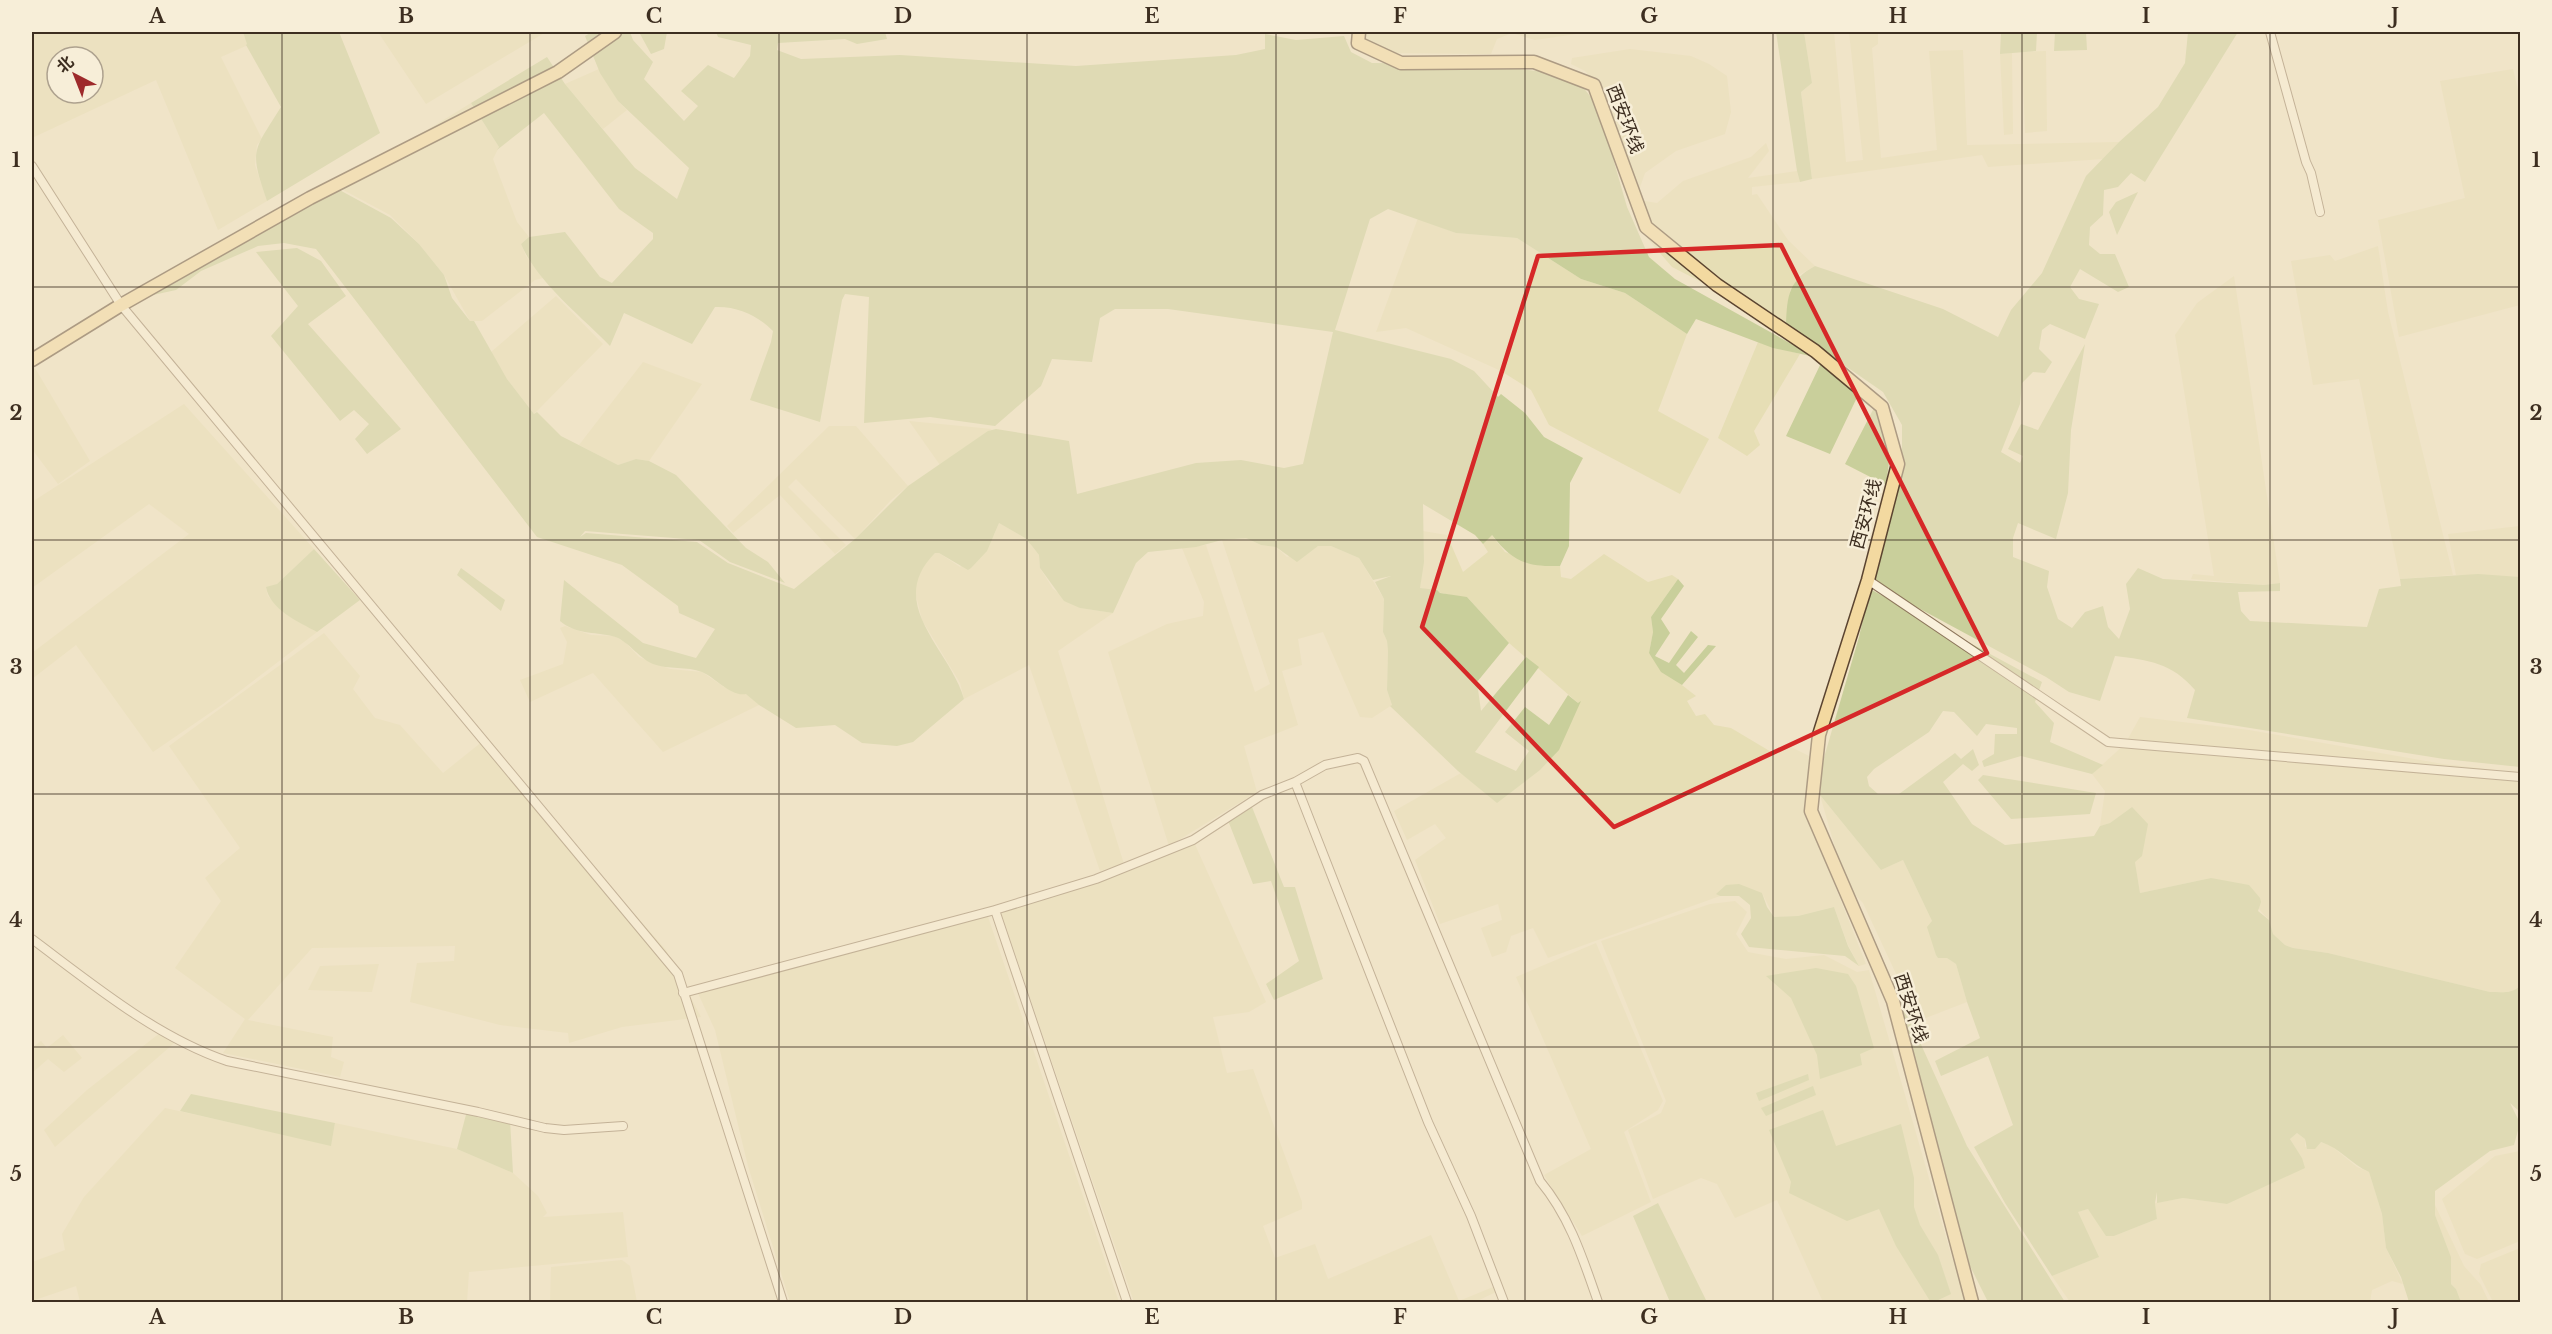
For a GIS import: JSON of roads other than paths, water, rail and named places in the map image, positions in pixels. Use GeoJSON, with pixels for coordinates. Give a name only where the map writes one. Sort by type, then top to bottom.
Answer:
{"type":"FeatureCollection","features":[{"type":"Feature","properties":{"kind":"main road"},"geometry":{"type":"LineString","coordinates":[[32,360],[121,304],[310,198],[558,72],[615,32]]}},
{"type":"Feature","properties":{"kind":"main road","name":"西安环线"},"geometry":{"type":"LineString","coordinates":[[1359,32],[1358,43],[1401,63],[1534,62],[1594,85],[1646,227],[1717,285],[1815,351],[1882,407],[1898,464],[1868,580],[1819,735],[1811,811],[1893,1001],[1972,1302]]}},
{"type":"Feature","properties":{"kind":"street"},"geometry":{"type":"LineString","coordinates":[[2270,32],[2320,212]]}},
{"type":"Feature","properties":{"kind":"street"},"geometry":{"type":"LineString","coordinates":[[32,166],[121,304],[678,974],[783,1302]]}},
{"type":"Feature","properties":{"kind":"street"},"geometry":{"type":"LineString","coordinates":[[1868,580],[2108,742],[2520,777]]}},
{"type":"Feature","properties":{"kind":"street"},"geometry":{"type":"LineString","coordinates":[[683,993],[995,910],[1096,879],[1193,840],[1263,795],[1294,782],[1325,765],[1358,758],[1364,761],[1540,1181],[1551,1194],[1575,1236],[1598,1302]]}},
{"type":"Feature","properties":{"kind":"street"},"geometry":{"type":"LineString","coordinates":[[1294,782],[1428,1122],[1471,1216],[1504,1302]]}},
{"type":"Feature","properties":{"kind":"street"},"geometry":{"type":"LineString","coordinates":[[995,910],[1127,1302]]}},
{"type":"Feature","properties":{"kind":"street"},"geometry":{"type":"LineString","coordinates":[[32,939],[111,998],[200,1052],[227,1061],[455,1107],[545,1128],[564,1130],[623,1126]]}}]}
